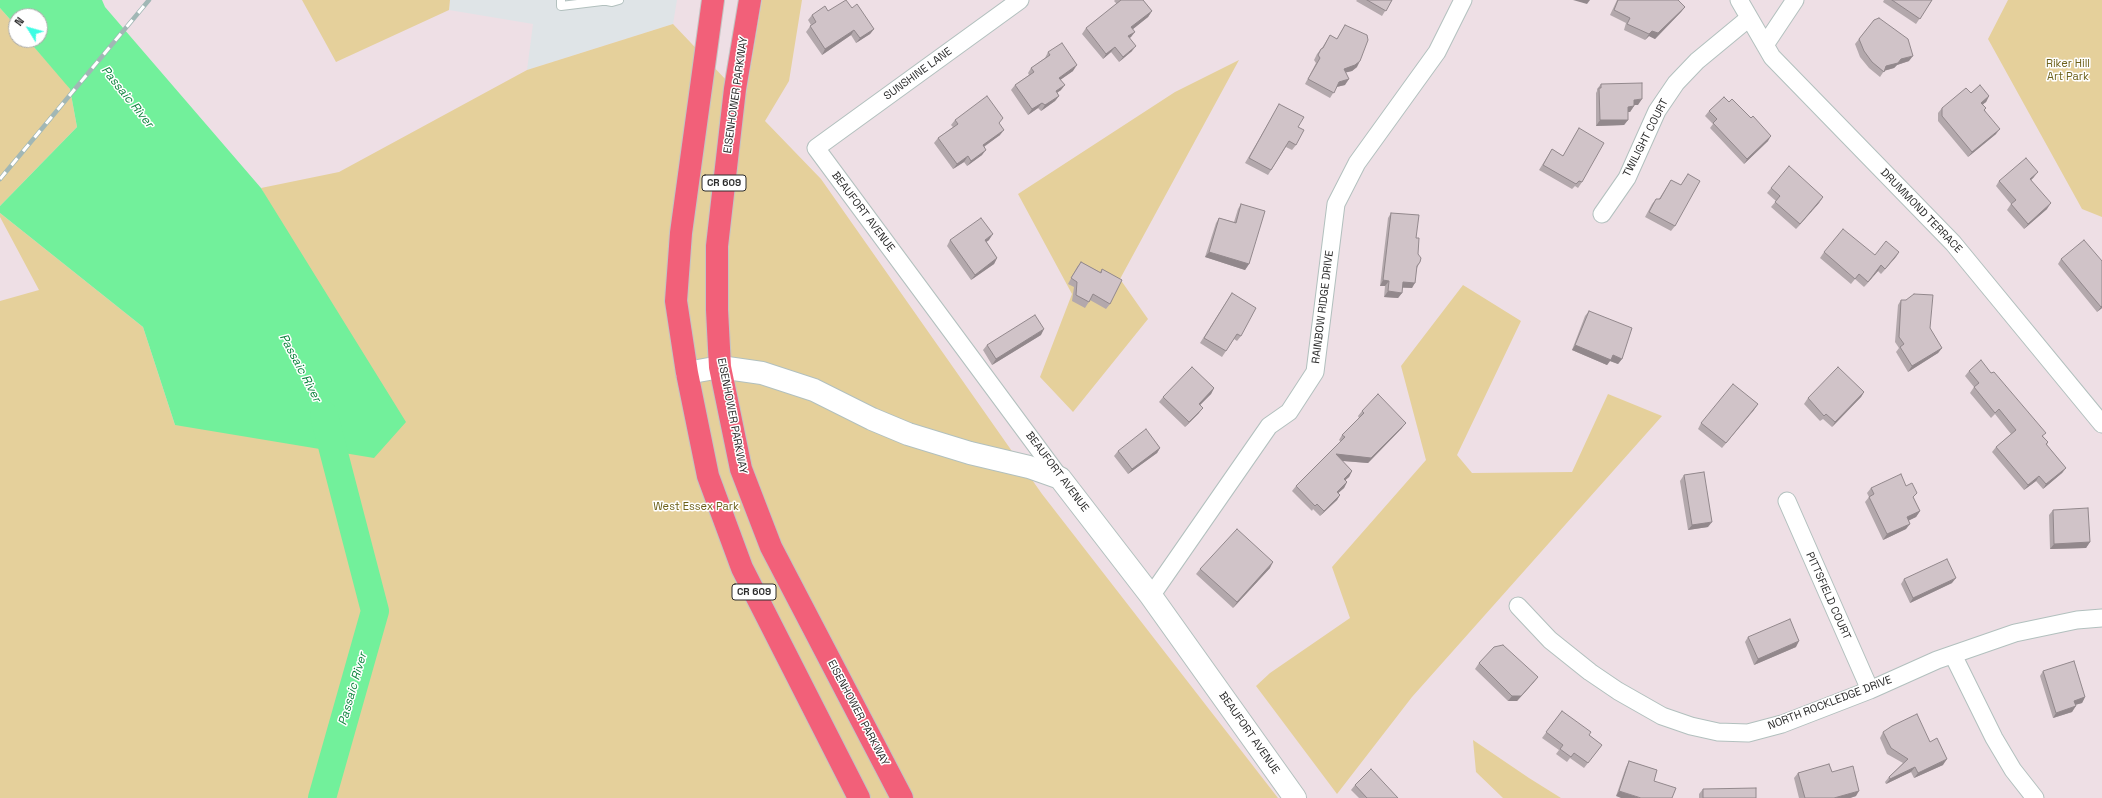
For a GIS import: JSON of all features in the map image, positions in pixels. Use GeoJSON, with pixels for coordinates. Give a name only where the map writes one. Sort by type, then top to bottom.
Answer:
{"type":"FeatureCollection","features":[{"type":"Feature","properties":{"kind":"main road","name":"CR 609"},"geometry":{"type":"LineString","coordinates":[[713,0],[681,233],[676,301],[687,373],[708,476],[742,568],[859,798]]}},
{"type":"Feature","properties":{"kind":"main road","name":"EISENHOWER PARKWAY"},"geometry":{"type":"LineString","coordinates":[[750,0],[735,89],[717,246],[717,310],[720,367],[741,469],[771,547],[902,798]]}},
{"type":"Feature","properties":{"kind":"street","name":"SUNSHINE LANE"},"geometry":{"type":"LineString","coordinates":[[816,148],[1020,0]]}},
{"type":"Feature","properties":{"kind":"street","name":"RAINBOW RIDGE DRIVE"},"geometry":{"type":"LineString","coordinates":[[1151,596],[1269,426],[1289,412],[1315,372],[1336,204],[1357,164],[1437,52],[1462,0]]}},
{"type":"Feature","properties":{"kind":"street","name":"DRUMMOND TERRACE"},"geometry":{"type":"LineString","coordinates":[[1739,0],[1772,57],[1952,243],[2102,424]]}},
{"type":"Feature","properties":{"kind":"street"},"geometry":{"type":"LineString","coordinates":[[1765,45],[1795,0]]}},
{"type":"Feature","properties":{"kind":"street","name":"TWILIGHT COURT"},"geometry":{"type":"LineString","coordinates":[[1602,214],[1627,178],[1658,111],[1676,83],[1697,62],[1750,18]]}},
{"type":"Feature","properties":{"kind":"street","name":"BEAUFORT AVENUE"},"geometry":{"type":"LineString","coordinates":[[816,148],[1060,478],[1151,596],[1295,798]]}},
{"type":"Feature","properties":{"kind":"street"},"geometry":{"type":"LineString","coordinates":[[687,373],[720,367],[762,373],[797,384],[908,434],[970,453],[1029,467],[1060,478]]}},
{"type":"Feature","properties":{"kind":"street","name":"PITTSFIELD COURT"},"geometry":{"type":"LineString","coordinates":[[1787,501],[1870,690]]}},
{"type":"Feature","properties":{"kind":"street","name":"NORTH ROCKLEDGE DRIVE"},"geometry":{"type":"LineString","coordinates":[[1518,606],[1550,640],[1618,692],[1662,716],[1692,726],[1718,732],[1748,733],[1782,724],[1870,690],[1953,655],[2015,633],[2077,620],[2102,618]]}},
{"type":"Feature","properties":{"kind":"street"},"geometry":{"type":"LineString","coordinates":[[1953,655],[1994,738],[2013,770],[2034,798]]}},
{"type":"Feature","properties":{"kind":"lane"},"geometry":{"type":"LineString","coordinates":[[561,0],[561,6],[602,0],[612,2],[619,0]]}},
{"type":"Feature","properties":{"kind":"shaded area"},"geometry":{"type":"Polygon","coordinates":[[[450,0],[677,0],[673,24],[527,70],[533,24],[449,10],[450,0]]]}},
{"type":"Feature","properties":{"kind":"green space"},"geometry":{"type":"Polygon","coordinates":[[[302,0],[450,0],[449,10],[336,62],[302,0]]]}},
{"type":"Feature","properties":{"kind":"green space","name":"West Essex Park"},"geometry":{"type":"Polygon","coordinates":[[[762,0],[802,0],[789,81],[765,121],[821,179],[1042,494],[1278,798],[0,798],[0,301],[39,290],[0,217],[0,213],[143,327],[175,425],[390,432],[261,188],[339,172],[527,70],[673,24],[745,100],[762,0]]]}},
{"type":"Feature","properties":{"kind":"green space","name":"Riker Hill Art Park"},"geometry":{"type":"Polygon","coordinates":[[[2008,0],[2102,0],[2102,217],[2082,209],[1988,39],[2008,0]]]}},
{"type":"Feature","properties":{"kind":"green space"},"geometry":{"type":"Polygon","coordinates":[[[0,8],[8,17],[8,48],[35,48],[66,83],[70,89],[77,127],[0,206],[0,8]]]}},
{"type":"Feature","properties":{"kind":"green space"},"geometry":{"type":"Polygon","coordinates":[[[1239,60],[1120,279],[1148,319],[1073,412],[1040,377],[1072,294],[1018,194],[1175,92],[1239,60]]]}},
{"type":"Feature","properties":{"kind":"green space"},"geometry":{"type":"Polygon","coordinates":[[[1463,285],[1521,321],[1457,455],[1472,473],[1572,472],[1608,394],[1662,416],[1412,697],[1337,794],[1256,686],[1270,673],[1350,618],[1332,567],[1426,460],[1401,366],[1463,285]]]}},
{"type":"Feature","properties":{"kind":"green space"},"geometry":{"type":"Polygon","coordinates":[[[1473,740],[1561,798],[1503,798],[1476,772],[1473,740]]]}},
{"type":"Feature","properties":{"kind":"water"},"geometry":{"type":"Polygon","coordinates":[[[0,0],[102,0],[105,7],[261,188],[406,422],[374,458],[175,425],[143,327],[0,213],[0,206],[77,127],[70,89],[35,48],[48,48],[48,8],[8,8],[8,17],[0,8],[0,0]]]}},
{"type":"Feature","properties":{"kind":"building"},"geometry":{"type":"Polygon","coordinates":[[[846,0],[852,8],[857,4],[874,29],[860,38],[854,30],[825,49],[810,26],[816,22],[812,15],[825,6],[828,11],[846,0]]]}},
{"type":"Feature","properties":{"kind":"building"},"geometry":{"type":"Polygon","coordinates":[[[1121,0],[1143,0],[1152,11],[1131,27],[1135,32],[1128,36],[1136,46],[1123,57],[1115,47],[1106,54],[1086,28],[1121,0]]]}},
{"type":"Feature","properties":{"kind":"building"},"geometry":{"type":"Polygon","coordinates":[[[1367,0],[1392,0],[1386,11],[1367,0]]]}},
{"type":"Feature","properties":{"kind":"building"},"geometry":{"type":"Polygon","coordinates":[[[1618,0],[1678,0],[1685,7],[1658,33],[1652,31],[1649,34],[1627,24],[1630,18],[1614,10],[1618,0]]]}},
{"type":"Feature","properties":{"kind":"building"},"geometry":{"type":"Polygon","coordinates":[[[1892,0],[1932,0],[1920,19],[1892,0]]]}},
{"type":"Feature","properties":{"kind":"building"},"geometry":{"type":"Polygon","coordinates":[[[1879,18],[1908,39],[1913,56],[1901,59],[1898,63],[1886,66],[1884,72],[1872,62],[1864,51],[1859,39],[1874,20],[1879,18]]]}},
{"type":"Feature","properties":{"kind":"building"},"geometry":{"type":"Polygon","coordinates":[[[1345,25],[1367,35],[1368,40],[1360,61],[1355,65],[1344,69],[1349,79],[1339,82],[1334,93],[1308,79],[1320,58],[1318,55],[1321,49],[1330,35],[1337,39],[1345,25]]]}},
{"type":"Feature","properties":{"kind":"building"},"geometry":{"type":"Polygon","coordinates":[[[1062,43],[1077,65],[1059,78],[1065,85],[1056,91],[1059,96],[1045,105],[1042,103],[1032,109],[1015,85],[1034,72],[1031,68],[1050,55],[1048,52],[1062,43]]]}},
{"type":"Feature","properties":{"kind":"building"},"geometry":{"type":"Polygon","coordinates":[[[1642,83],[1642,99],[1634,100],[1634,106],[1628,107],[1628,120],[1600,120],[1599,88],[1601,88],[1601,84],[1642,83]]]}},
{"type":"Feature","properties":{"kind":"building"},"geometry":{"type":"Polygon","coordinates":[[[1980,85],[1989,96],[1981,103],[1986,108],[1984,110],[2000,129],[1972,152],[1942,116],[1942,108],[1966,88],[1971,93],[1980,85]]]}},
{"type":"Feature","properties":{"kind":"building"},"geometry":{"type":"Polygon","coordinates":[[[987,96],[1003,118],[999,123],[1004,130],[983,145],[986,150],[971,161],[968,156],[957,164],[938,138],[958,124],[955,120],[987,96]]]}},
{"type":"Feature","properties":{"kind":"building"},"geometry":{"type":"Polygon","coordinates":[[[1724,97],[1729,102],[1732,99],[1751,118],[1753,116],[1771,136],[1747,159],[1713,123],[1717,119],[1709,111],[1724,97]]]}},
{"type":"Feature","properties":{"kind":"building"},"geometry":{"type":"Polygon","coordinates":[[[1279,104],[1304,117],[1298,127],[1304,130],[1296,145],[1289,141],[1271,170],[1249,158],[1279,104]]]}},
{"type":"Feature","properties":{"kind":"building"},"geometry":{"type":"Polygon","coordinates":[[[1579,128],[1604,143],[1582,182],[1579,181],[1576,184],[1543,165],[1552,149],[1563,156],[1579,128]]]}},
{"type":"Feature","properties":{"kind":"building"},"geometry":{"type":"Polygon","coordinates":[[[2026,158],[2038,172],[2030,179],[2051,203],[2028,224],[2011,204],[2016,200],[1999,181],[2026,158]]]}},
{"type":"Feature","properties":{"kind":"building"},"geometry":{"type":"Polygon","coordinates":[[[1789,166],[1823,197],[1800,224],[1775,202],[1780,196],[1771,188],[1789,166]]]}},
{"type":"Feature","properties":{"kind":"building"},"geometry":{"type":"Polygon","coordinates":[[[1688,174],[1700,181],[1675,226],[1649,212],[1656,199],[1660,199],[1671,180],[1681,185],[1688,174]]]}},
{"type":"Feature","properties":{"kind":"building"},"geometry":{"type":"Polygon","coordinates":[[[1241,204],[1265,211],[1249,264],[1209,252],[1219,218],[1236,223],[1241,204]]]}},
{"type":"Feature","properties":{"kind":"building"},"geometry":{"type":"Polygon","coordinates":[[[1391,213],[1419,215],[1416,238],[1419,238],[1418,254],[1421,258],[1417,266],[1415,283],[1403,282],[1402,293],[1388,291],[1389,281],[1383,280],[1391,213]]]}},
{"type":"Feature","properties":{"kind":"building"},"geometry":{"type":"Polygon","coordinates":[[[981,218],[993,234],[985,240],[997,258],[975,275],[950,240],[981,218]]]}},
{"type":"Feature","properties":{"kind":"building"},"geometry":{"type":"Polygon","coordinates":[[[1843,229],[1875,255],[1886,241],[1899,252],[1885,269],[1881,265],[1868,282],[1859,274],[1855,279],[1824,252],[1843,229]]]}},
{"type":"Feature","properties":{"kind":"building"},"geometry":{"type":"Polygon","coordinates":[[[2084,240],[2102,261],[2101,307],[2061,259],[2084,240]]]}},
{"type":"Feature","properties":{"kind":"building"},"geometry":{"type":"Polygon","coordinates":[[[1081,262],[1101,273],[1102,269],[1122,280],[1110,304],[1093,294],[1089,302],[1076,295],[1077,282],[1071,278],[1081,262]]]}},
{"type":"Feature","properties":{"kind":"building"},"geometry":{"type":"Polygon","coordinates":[[[1232,293],[1256,308],[1241,336],[1237,334],[1226,351],[1204,338],[1232,293]]]}},
{"type":"Feature","properties":{"kind":"building"},"geometry":{"type":"Polygon","coordinates":[[[1914,294],[1933,295],[1930,328],[1942,348],[1912,366],[1900,347],[1904,344],[1899,337],[1901,300],[1906,300],[1914,294]]]}},
{"type":"Feature","properties":{"kind":"building"},"geometry":{"type":"Polygon","coordinates":[[[1589,311],[1632,328],[1622,359],[1613,355],[1611,360],[1575,345],[1589,311]]]}},
{"type":"Feature","properties":{"kind":"building"},"geometry":{"type":"Polygon","coordinates":[[[1035,315],[1044,329],[996,359],[987,345],[1035,315]]]}},
{"type":"Feature","properties":{"kind":"building"},"geometry":{"type":"Polygon","coordinates":[[[1981,360],[1991,373],[1994,372],[2046,433],[2042,436],[2048,442],[2046,444],[2066,468],[2046,484],[2039,476],[2028,485],[1996,447],[2016,430],[1999,409],[1995,413],[1974,387],[1979,383],[1969,371],[1981,360]]]}},
{"type":"Feature","properties":{"kind":"building"},"geometry":{"type":"Polygon","coordinates":[[[1192,367],[1214,388],[1199,404],[1203,408],[1189,422],[1163,397],[1192,367]]]}},
{"type":"Feature","properties":{"kind":"building"},"geometry":{"type":"Polygon","coordinates":[[[1838,367],[1864,392],[1835,422],[1826,414],[1824,416],[1808,398],[1838,367]]]}},
{"type":"Feature","properties":{"kind":"building"},"geometry":{"type":"Polygon","coordinates":[[[1733,384],[1758,404],[1726,443],[1701,423],[1733,384]]]}},
{"type":"Feature","properties":{"kind":"building"},"geometry":{"type":"Polygon","coordinates":[[[1378,394],[1406,423],[1371,458],[1336,454],[1352,471],[1344,479],[1347,482],[1337,492],[1340,495],[1324,511],[1317,504],[1315,506],[1296,486],[1345,437],[1342,435],[1364,413],[1362,411],[1378,394]]]}},
{"type":"Feature","properties":{"kind":"building"},"geometry":{"type":"Polygon","coordinates":[[[1146,429],[1160,448],[1132,469],[1118,451],[1146,429]]]}},
{"type":"Feature","properties":{"kind":"building"},"geometry":{"type":"Polygon","coordinates":[[[1704,472],[1712,522],[1692,525],[1684,475],[1704,472]]]}},
{"type":"Feature","properties":{"kind":"building"},"geometry":{"type":"Polygon","coordinates":[[[1901,474],[1906,486],[1912,483],[1917,493],[1913,497],[1920,511],[1907,517],[1910,524],[1887,534],[1869,497],[1874,494],[1871,488],[1901,474]]]}},
{"type":"Feature","properties":{"kind":"building"},"geometry":{"type":"Polygon","coordinates":[[[2088,508],[2090,542],[2054,544],[2053,510],[2088,508]]]}},
{"type":"Feature","properties":{"kind":"building"},"geometry":{"type":"Polygon","coordinates":[[[1237,529],[1273,562],[1237,602],[1200,569],[1237,529]]]}},
{"type":"Feature","properties":{"kind":"building"},"geometry":{"type":"Polygon","coordinates":[[[1947,559],[1956,578],[1913,598],[1904,579],[1947,559]]]}},
{"type":"Feature","properties":{"kind":"building"},"geometry":{"type":"Polygon","coordinates":[[[1790,619],[1799,641],[1758,659],[1748,637],[1790,619]]]}},
{"type":"Feature","properties":{"kind":"building"},"geometry":{"type":"Polygon","coordinates":[[[1503,645],[1538,677],[1521,696],[1512,696],[1479,663],[1494,647],[1503,645]]]}},
{"type":"Feature","properties":{"kind":"building"},"geometry":{"type":"Polygon","coordinates":[[[2074,661],[2085,697],[2074,701],[2076,706],[2056,713],[2043,671],[2074,661]]]}},
{"type":"Feature","properties":{"kind":"building"},"geometry":{"type":"Polygon","coordinates":[[[1562,711],[1591,732],[1589,735],[1602,745],[1588,763],[1574,753],[1571,757],[1560,749],[1563,745],[1546,732],[1562,711]]]}},
{"type":"Feature","properties":{"kind":"building"},"geometry":{"type":"Polygon","coordinates":[[[1917,714],[1930,742],[1937,738],[1947,759],[1918,773],[1915,767],[1890,779],[1889,777],[1908,759],[1891,748],[1883,732],[1917,714]]]}},
{"type":"Feature","properties":{"kind":"building"},"geometry":{"type":"Polygon","coordinates":[[[1629,761],[1657,770],[1654,781],[1676,788],[1672,798],[1641,798],[1619,791],[1629,761]]]}},
{"type":"Feature","properties":{"kind":"building"},"geometry":{"type":"Polygon","coordinates":[[[1829,764],[1832,772],[1853,766],[1859,791],[1834,798],[1805,798],[1798,773],[1829,764]]]}},
{"type":"Feature","properties":{"kind":"building"},"geometry":{"type":"Polygon","coordinates":[[[1371,769],[1398,798],[1367,798],[1355,785],[1371,769]]]}},
{"type":"Feature","properties":{"kind":"building"},"geometry":{"type":"Polygon","coordinates":[[[1756,788],[1756,798],[1703,798],[1703,789],[1756,788]]]}},
{"type":"Feature","properties":{"kind":"waterway","name":"Passaic River"},"geometry":{"type":"LineString","coordinates":[[322,798],[375,611],[324,415]]}},
{"type":"Feature","properties":{"kind":"railway"},"geometry":{"type":"LineString","coordinates":[[0,179],[149,0]]}}]}
